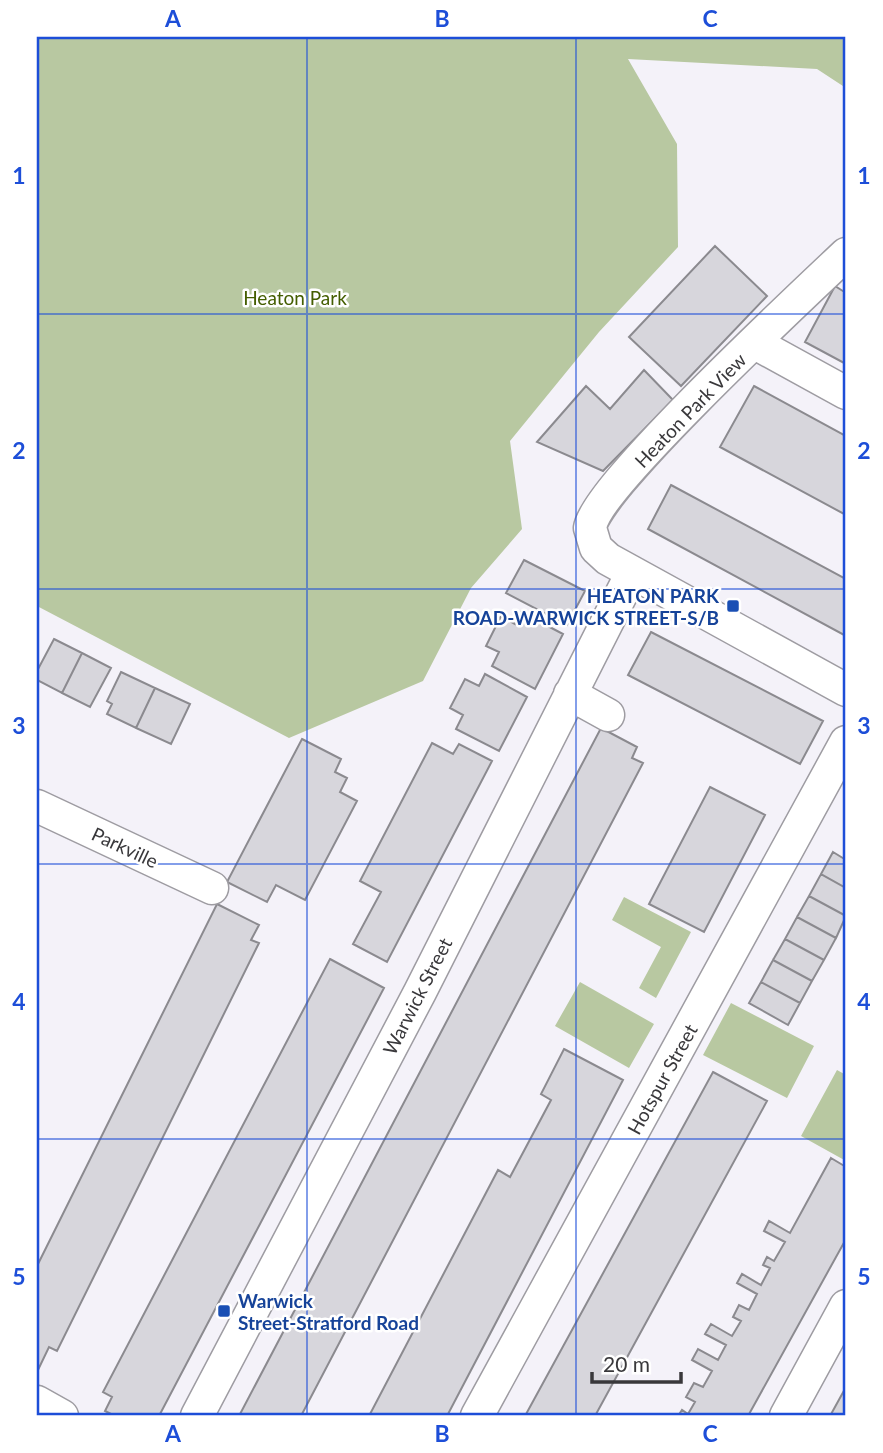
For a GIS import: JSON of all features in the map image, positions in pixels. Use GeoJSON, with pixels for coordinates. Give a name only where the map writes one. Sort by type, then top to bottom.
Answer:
{"type":"FeatureCollection","features":[{"type":"Feature","properties":{"kind":"street","name":"Heaton Park View"},"geometry":{"type":"LineString","coordinates":[[632,573],[596,548],[590,528],[594,514],[682,414],[846,254]]}},
{"type":"Feature","properties":{"kind":"street"},"geometry":{"type":"LineString","coordinates":[[755,343],[846,393]]}},
{"type":"Feature","properties":{"kind":"street"},"geometry":{"type":"LineString","coordinates":[[632,573],[846,690]]}},
{"type":"Feature","properties":{"kind":"street","name":"Warwick Street"},"geometry":{"type":"LineString","coordinates":[[197,1416],[421,992],[632,573]]}},
{"type":"Feature","properties":{"kind":"street"},"geometry":{"type":"LineString","coordinates":[[570,694],[608,715]]}},
{"type":"Feature","properties":{"kind":"street","name":"Hotspur Street"},"geometry":{"type":"LineString","coordinates":[[478,1416],[846,742]]}},
{"type":"Feature","properties":{"kind":"street","name":"Parkville"},"geometry":{"type":"LineString","coordinates":[[37,806],[212,888]]}},
{"type":"Feature","properties":{"kind":"street"},"geometry":{"type":"LineString","coordinates":[[786,1416],[846,1306]]}},
{"type":"Feature","properties":{"kind":"street"},"geometry":{"type":"LineString","coordinates":[[37,1402],[62,1416]]}},
{"type":"Feature","properties":{"kind":"green space","name":"Heaton Park"},"geometry":{"type":"Polygon","coordinates":[[[37,37],[846,37],[846,88],[817,69],[628,59],[677,144],[678,247],[599,332],[510,441],[522,529],[471,588],[423,681],[289,738],[37,606],[37,37]]]}},
{"type":"Feature","properties":{"kind":"green space"},"geometry":{"type":"Polygon","coordinates":[[[624,897],[691,932],[656,998],[639,988],[661,947],[612,920],[624,897]]]}},
{"type":"Feature","properties":{"kind":"green space"},"geometry":{"type":"Polygon","coordinates":[[[580,982],[654,1024],[629,1068],[555,1026],[580,982]]]}},
{"type":"Feature","properties":{"kind":"green space"},"geometry":{"type":"Polygon","coordinates":[[[731,1003],[814,1046],[787,1098],[703,1055],[731,1003]]]}},
{"type":"Feature","properties":{"kind":"green space"},"geometry":{"type":"Polygon","coordinates":[[[837,1070],[846,1075],[846,1161],[801,1136],[837,1070]]]}},
{"type":"Feature","properties":{"kind":"building"},"geometry":{"type":"Polygon","coordinates":[[[715,246],[767,296],[681,386],[629,337],[715,246]]]}},
{"type":"Feature","properties":{"kind":"building"},"geometry":{"type":"Polygon","coordinates":[[[835,286],[846,293],[846,364],[805,342],[835,286]]]}},
{"type":"Feature","properties":{"kind":"building"},"geometry":{"type":"Polygon","coordinates":[[[644,370],[673,400],[603,471],[537,442],[586,386],[610,409],[644,370]]]}},
{"type":"Feature","properties":{"kind":"building"},"geometry":{"type":"Polygon","coordinates":[[[754,386],[846,436],[846,515],[720,447],[754,386]]]}},
{"type":"Feature","properties":{"kind":"building"},"geometry":{"type":"Polygon","coordinates":[[[671,485],[846,579],[846,636],[648,529],[671,485]]]}},
{"type":"Feature","properties":{"kind":"building"},"geometry":{"type":"Polygon","coordinates":[[[524,560],[585,591],[567,625],[506,593],[524,560]]]}},
{"type":"Feature","properties":{"kind":"building"},"geometry":{"type":"Polygon","coordinates":[[[521,612],[563,634],[535,689],[492,666],[499,652],[486,646],[501,616],[515,624],[521,612]]]}},
{"type":"Feature","properties":{"kind":"building"},"geometry":{"type":"Polygon","coordinates":[[[651,632],[823,721],[800,764],[628,675],[651,632]]]}},
{"type":"Feature","properties":{"kind":"building"},"geometry":{"type":"Polygon","coordinates":[[[54,639],[82,653],[62,693],[37,680],[37,671],[54,639]]]}},
{"type":"Feature","properties":{"kind":"building"},"geometry":{"type":"Polygon","coordinates":[[[82,653],[111,668],[90,707],[62,693],[82,653]]]}},
{"type":"Feature","properties":{"kind":"building"},"geometry":{"type":"Polygon","coordinates":[[[121,672],[155,688],[136,728],[107,714],[112,704],[107,701],[121,672]]]}},
{"type":"Feature","properties":{"kind":"building"},"geometry":{"type":"Polygon","coordinates":[[[485,674],[527,697],[499,751],[456,729],[463,715],[450,708],[465,679],[479,686],[485,674]]]}},
{"type":"Feature","properties":{"kind":"building"},"geometry":{"type":"Polygon","coordinates":[[[155,688],[190,704],[171,744],[136,728],[155,688]]]}},
{"type":"Feature","properties":{"kind":"building"},"geometry":{"type":"Polygon","coordinates":[[[601,728],[637,747],[632,758],[643,763],[301,1416],[239,1416],[601,728]]]}},
{"type":"Feature","properties":{"kind":"building"},"geometry":{"type":"Polygon","coordinates":[[[302,739],[341,759],[335,772],[347,778],[340,792],[357,801],[305,900],[276,885],[267,902],[227,882],[302,739]]]}},
{"type":"Feature","properties":{"kind":"building"},"geometry":{"type":"Polygon","coordinates":[[[432,743],[453,754],[459,744],[492,761],[387,962],[353,944],[381,892],[360,881],[432,743]]]}},
{"type":"Feature","properties":{"kind":"building"},"geometry":{"type":"Polygon","coordinates":[[[710,787],[765,815],[704,932],[649,904],[710,787]]]}},
{"type":"Feature","properties":{"kind":"building"},"geometry":{"type":"Polygon","coordinates":[[[833,852],[846,860],[846,888],[821,874],[833,852]]]}},
{"type":"Feature","properties":{"kind":"building"},"geometry":{"type":"Polygon","coordinates":[[[821,874],[846,888],[846,916],[809,896],[821,874]]]}},
{"type":"Feature","properties":{"kind":"building"},"geometry":{"type":"Polygon","coordinates":[[[809,896],[846,916],[836,938],[797,917],[809,896]]]}},
{"type":"Feature","properties":{"kind":"building"},"geometry":{"type":"Polygon","coordinates":[[[217,904],[259,925],[251,940],[259,943],[57,1351],[49,1347],[37,1372],[37,1266],[217,904]]]}},
{"type":"Feature","properties":{"kind":"building"},"geometry":{"type":"Polygon","coordinates":[[[797,917],[836,938],[824,960],[785,939],[797,917]]]}},
{"type":"Feature","properties":{"kind":"building"},"geometry":{"type":"Polygon","coordinates":[[[785,939],[824,960],[812,981],[773,960],[785,939]]]}},
{"type":"Feature","properties":{"kind":"building"},"geometry":{"type":"Polygon","coordinates":[[[330,959],[384,988],[159,1416],[115,1416],[105,1411],[112,1397],[103,1392],[330,959]]]}},
{"type":"Feature","properties":{"kind":"building"},"geometry":{"type":"Polygon","coordinates":[[[773,960],[812,981],[800,1003],[761,982],[773,960]]]}},
{"type":"Feature","properties":{"kind":"building"},"geometry":{"type":"Polygon","coordinates":[[[761,982],[800,1003],[788,1025],[749,1003],[761,982]]]}},
{"type":"Feature","properties":{"kind":"building"},"geometry":{"type":"Polygon","coordinates":[[[564,1049],[623,1080],[447,1416],[369,1416],[498,1170],[510,1177],[551,1100],[541,1094],[564,1049]]]}},
{"type":"Feature","properties":{"kind":"building"},"geometry":{"type":"Polygon","coordinates":[[[713,1072],[767,1101],[595,1416],[525,1416],[713,1072]]]}},
{"type":"Feature","properties":{"kind":"building"},"geometry":{"type":"Polygon","coordinates":[[[831,1158],[846,1167],[846,1239],[748,1416],[678,1416],[682,1410],[688,1414],[695,1402],[686,1397],[694,1383],[703,1387],[712,1371],[692,1360],[698,1349],[718,1360],[726,1345],[705,1334],[711,1324],[732,1336],[741,1321],[733,1317],[739,1305],[749,1310],[757,1294],[737,1283],[742,1274],[761,1285],[770,1268],[763,1265],[767,1257],[774,1261],[785,1242],[764,1231],[769,1221],[790,1233],[831,1158]]]}},
{"type":"Feature","properties":{"kind":"building"},"geometry":{"type":"Polygon","coordinates":[[[846,1387],[846,1416],[830,1416],[846,1387]]]}},
{"type":"Feature","properties":{"kind":"place","name":"HEATON PARK ROAD-WARWICK STREET-S/B"},"geometry":{"type":"Point","coordinates":[733,606]}},
{"type":"Feature","properties":{"kind":"place","name":"Warwick Street-Stratford Road"},"geometry":{"type":"Point","coordinates":[224,1311]}}]}
